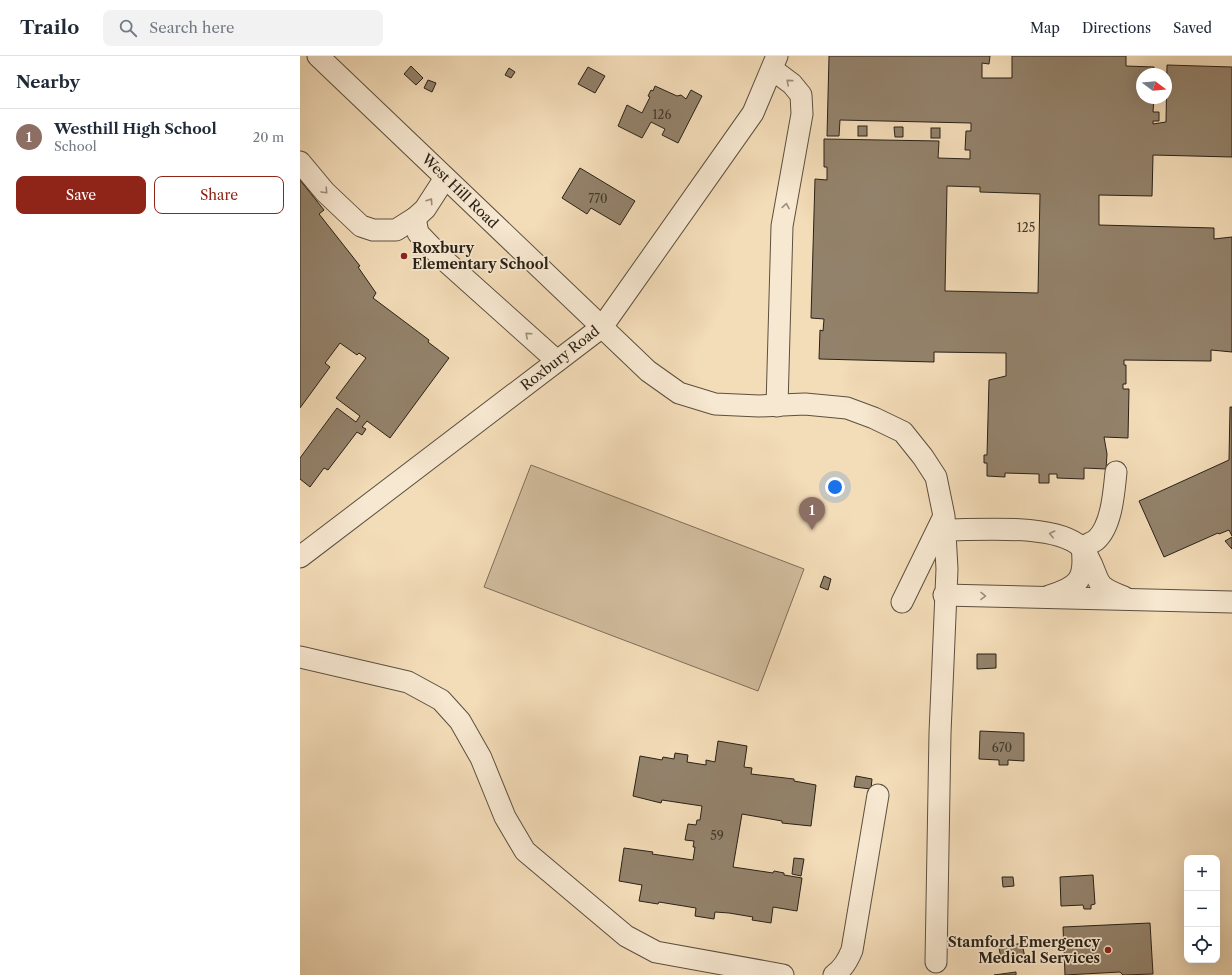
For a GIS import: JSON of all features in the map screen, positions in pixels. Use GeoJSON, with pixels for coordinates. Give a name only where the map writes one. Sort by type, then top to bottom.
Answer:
{"type":"FeatureCollection","features":[{"type":"Feature","properties":{"kind":"street","name":"West Hill Road"},"geometry":{"type":"LineString","coordinates":[[318,56],[648,371],[680,393],[715,404],[777,406],[805,404],[847,408],[874,418],[903,432],[936,476],[944,523],[947,569],[944,595],[936,962]]}},
{"type":"Feature","properties":{"kind":"street"},"geometry":{"type":"LineString","coordinates":[[774,62],[801,95],[802,114],[782,226],[777,406]]}},
{"type":"Feature","properties":{"kind":"street","name":"Roxbury Road"},"geometry":{"type":"LineString","coordinates":[[300,557],[602,327],[754,113],[774,62]]}},
{"type":"Feature","properties":{"kind":"street"},"geometry":{"type":"LineString","coordinates":[[300,162],[325,192],[361,226],[373,230],[396,230],[415,218],[425,209],[445,178]]}},
{"type":"Feature","properties":{"kind":"street"},"geometry":{"type":"LineString","coordinates":[[415,218],[418,233],[442,258],[557,361]]}},
{"type":"Feature","properties":{"kind":"street"},"geometry":{"type":"LineString","coordinates":[[1082,547],[1097,539],[1105,526],[1114,500],[1116,472]]}},
{"type":"Feature","properties":{"kind":"street"},"geometry":{"type":"LineString","coordinates":[[902,602],[944,523],[1039,530],[1066,537],[1082,547],[1092,564],[1097,581],[1106,590],[1130,600]]}},
{"type":"Feature","properties":{"kind":"street"},"geometry":{"type":"LineString","coordinates":[[1043,598],[1067,590],[1081,578],[1084,562],[1082,547]]}},
{"type":"Feature","properties":{"kind":"street"},"geometry":{"type":"LineString","coordinates":[[944,595],[1232,602]]}},
{"type":"Feature","properties":{"kind":"street"},"geometry":{"type":"LineString","coordinates":[[300,657],[408,682],[441,700],[460,721],[481,758],[505,817],[525,851],[626,936],[656,952],[783,975]]}},
{"type":"Feature","properties":{"kind":"street"},"geometry":{"type":"LineString","coordinates":[[834,975],[839,972],[847,962],[852,950],[878,794]]}},
{"type":"Feature","properties":{"kind":"shaded area"},"geometry":{"type":"Polygon","coordinates":[[[531,465],[804,569],[758,691],[484,587],[531,465]]]}},
{"type":"Feature","properties":{"kind":"building"},"geometry":{"type":"Polygon","coordinates":[[[829,56],[990,56],[989,64],[982,63],[982,78],[1012,78],[1012,56],[1126,56],[1126,66],[1154,67],[1136,68],[1136,104],[1154,104],[1153,112],[1159,112],[1159,121],[1153,121],[1153,124],[1166,122],[1166,104],[1172,104],[1172,68],[1167,68],[1167,65],[1232,67],[1232,157],[1153,155],[1152,196],[1099,195],[1099,225],[1214,228],[1214,239],[1232,237],[1232,352],[1211,350],[1211,361],[1124,360],[1124,365],[1126,365],[1126,384],[1123,384],[1123,389],[1129,389],[1128,438],[1104,437],[1107,454],[1106,469],[1084,468],[1084,479],[1057,478],[1057,474],[1049,474],[1049,483],[1039,483],[1039,474],[1005,473],[1005,477],[987,476],[987,463],[984,463],[984,455],[987,455],[989,380],[1006,376],[1006,353],[934,352],[934,362],[819,359],[820,330],[823,331],[824,319],[811,318],[815,179],[827,180],[827,167],[824,167],[824,139],[939,141],[938,158],[970,159],[970,150],[965,150],[966,131],[971,131],[971,123],[840,120],[839,136],[827,136],[829,56]],[[947,186],[945,291],[1038,293],[1040,194],[980,192],[980,187],[947,186]]]}},
{"type":"Feature","properties":{"kind":"building"},"geometry":{"type":"Polygon","coordinates":[[[411,66],[423,78],[416,85],[404,74],[411,66]]]}},
{"type":"Feature","properties":{"kind":"building"},"geometry":{"type":"Polygon","coordinates":[[[588,67],[605,76],[595,93],[578,84],[588,67]]]}},
{"type":"Feature","properties":{"kind":"building"},"geometry":{"type":"Polygon","coordinates":[[[509,68],[515,72],[511,78],[505,75],[509,68]]]}},
{"type":"Feature","properties":{"kind":"building"},"geometry":{"type":"Polygon","coordinates":[[[428,80],[436,83],[432,92],[424,88],[428,80]]]}},
{"type":"Feature","properties":{"kind":"building"},"geometry":{"type":"Polygon","coordinates":[[[655,86],[677,96],[681,95],[686,99],[691,90],[702,96],[678,143],[662,135],[665,129],[651,122],[642,138],[618,126],[627,105],[642,113],[650,97],[648,96],[651,90],[653,91],[655,86]]]}},
{"type":"Feature","properties":{"kind":"building"},"geometry":{"type":"Polygon","coordinates":[[[858,126],[867,126],[867,136],[858,136],[858,126]]]}},
{"type":"Feature","properties":{"kind":"building"},"geometry":{"type":"Polygon","coordinates":[[[894,127],[903,127],[903,137],[895,137],[894,127]]]}},
{"type":"Feature","properties":{"kind":"building"},"geometry":{"type":"Polygon","coordinates":[[[931,128],[940,128],[940,138],[931,138],[931,128]]]}},
{"type":"Feature","properties":{"kind":"building"},"geometry":{"type":"Polygon","coordinates":[[[580,168],[635,201],[620,225],[591,208],[587,214],[562,198],[580,168]]]}},
{"type":"Feature","properties":{"kind":"building"},"geometry":{"type":"Polygon","coordinates":[[[300,180],[324,210],[319,214],[360,266],[358,267],[376,293],[373,298],[429,340],[428,342],[449,358],[390,438],[367,421],[362,427],[366,429],[362,435],[357,432],[328,470],[324,468],[310,487],[300,479],[300,458],[337,408],[356,422],[360,416],[336,398],[366,358],[359,353],[357,355],[340,343],[325,363],[330,367],[300,408],[300,180]]]}},
{"type":"Feature","properties":{"kind":"building"},"geometry":{"type":"Polygon","coordinates":[[[1230,407],[1232,407],[1232,536],[1229,530],[1219,534],[1218,533],[1164,557],[1139,501],[1229,460],[1230,407]]]}},
{"type":"Feature","properties":{"kind":"building"},"geometry":{"type":"Polygon","coordinates":[[[1232,537],[1232,549],[1225,541],[1232,537]]]}},
{"type":"Feature","properties":{"kind":"building"},"geometry":{"type":"Polygon","coordinates":[[[824,576],[831,579],[828,590],[820,587],[824,576]]]}},
{"type":"Feature","properties":{"kind":"building"},"geometry":{"type":"Polygon","coordinates":[[[977,654],[996,654],[996,668],[977,669],[977,654]]]}},
{"type":"Feature","properties":{"kind":"building"},"geometry":{"type":"Polygon","coordinates":[[[980,731],[1024,733],[1024,761],[1008,760],[1008,765],[999,765],[999,760],[979,759],[980,731]]]}},
{"type":"Feature","properties":{"kind":"building"},"geometry":{"type":"Polygon","coordinates":[[[718,741],[747,746],[744,767],[752,768],[751,774],[794,779],[794,781],[816,785],[811,826],[782,823],[782,821],[742,814],[733,867],[773,873],[774,871],[784,873],[784,875],[802,878],[797,911],[773,907],[771,923],[752,920],[753,917],[729,913],[715,912],[714,919],[695,916],[696,908],[659,902],[658,904],[639,901],[642,885],[619,881],[624,848],[693,860],[695,847],[693,847],[694,841],[685,840],[688,824],[696,825],[697,820],[700,820],[702,806],[662,800],[661,803],[633,796],[640,756],[662,760],[663,757],[674,759],[675,753],[688,755],[687,762],[706,765],[706,760],[715,762],[718,741]]]}},
{"type":"Feature","properties":{"kind":"building"},"geometry":{"type":"Polygon","coordinates":[[[856,776],[872,779],[871,789],[854,787],[856,776]]]}},
{"type":"Feature","properties":{"kind":"building"},"geometry":{"type":"Polygon","coordinates":[[[794,858],[804,859],[801,876],[792,874],[794,858]]]}},
{"type":"Feature","properties":{"kind":"building"},"geometry":{"type":"Polygon","coordinates":[[[1093,875],[1095,904],[1091,905],[1091,909],[1084,909],[1083,905],[1061,906],[1060,877],[1093,875]]]}},
{"type":"Feature","properties":{"kind":"building"},"geometry":{"type":"Polygon","coordinates":[[[1002,877],[1013,877],[1014,886],[1003,887],[1002,877]]]}},
{"type":"Feature","properties":{"kind":"building","name":"Stamford Emergency Medical Services"},"geometry":{"type":"Polygon","coordinates":[[[1150,923],[1153,974],[1123,975],[1120,972],[1065,975],[1063,927],[1150,923]]]}},
{"type":"Feature","properties":{"kind":"building"},"geometry":{"type":"Polygon","coordinates":[[[1022,943],[1025,958],[1002,963],[999,948],[1022,943]]]}},
{"type":"Feature","properties":{"kind":"building"},"geometry":{"type":"Polygon","coordinates":[[[1016,972],[1016,975],[994,975],[1016,972]]]}},
{"type":"Feature","properties":{"kind":"place","name":"Roxbury Elementary School"},"geometry":{"type":"Point","coordinates":[404,256]}},
{"type":"Feature","properties":{"kind":"place","name":"Westhill High School"},"geometry":{"type":"Point","coordinates":[812,530]}},
{"type":"Feature","properties":{"kind":"place","name":"Stamford Emergency Medical Services"},"geometry":{"type":"Point","coordinates":[1108,950]}}]}
